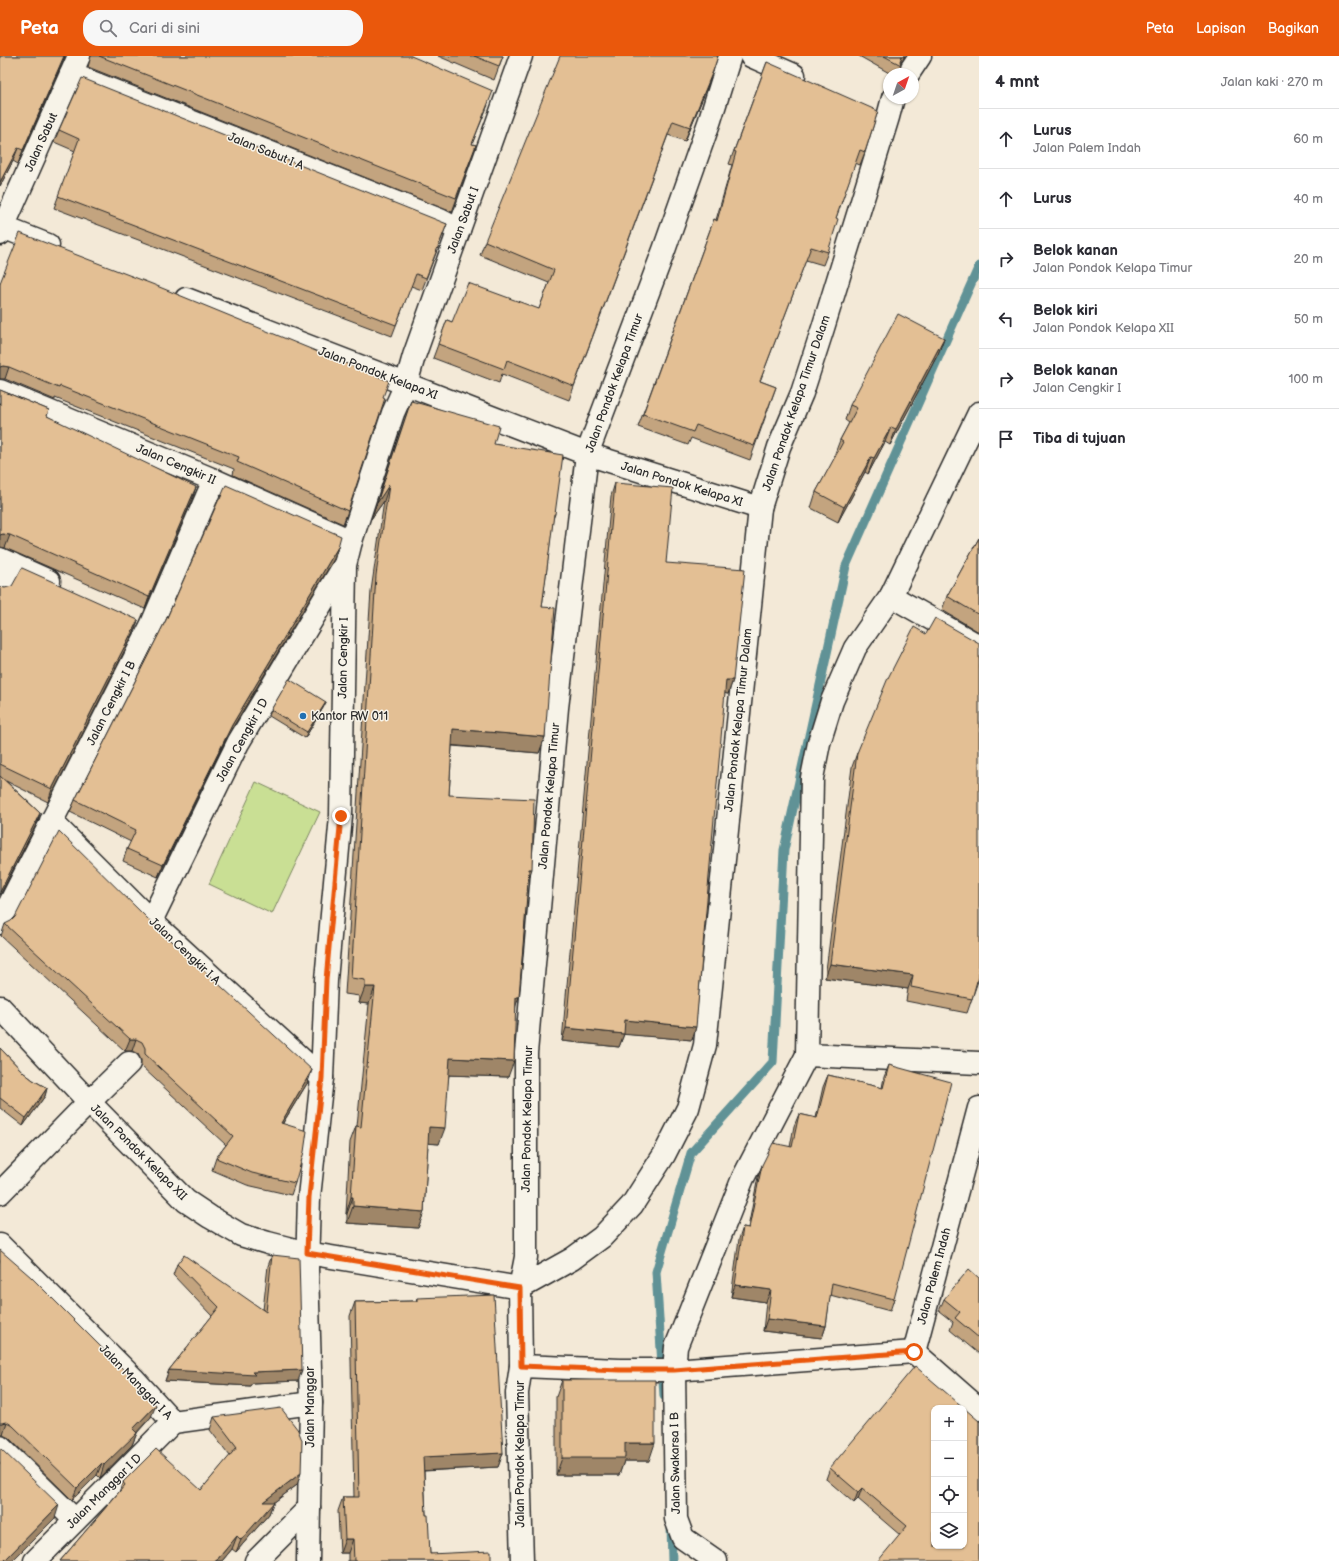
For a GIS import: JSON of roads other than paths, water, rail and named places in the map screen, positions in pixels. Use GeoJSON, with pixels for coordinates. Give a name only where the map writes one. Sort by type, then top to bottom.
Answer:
{"type":"FeatureCollection","features":[{"type":"Feature","properties":{"kind":"street","name":"Jalan Sabut I"},"geometry":{"type":"LineString","coordinates":[[406,384],[414,356],[460,230],[497,94],[521,56]]}},
{"type":"Feature","properties":{"kind":"street","name":"Jalan Pondok Kelapa Timur"},"geometry":{"type":"LineString","coordinates":[[522,1561],[517,1393],[521,1366],[520,1288],[526,1257],[526,1053],[557,708],[587,454],[667,242],[710,120],[730,56]]}},
{"type":"Feature","properties":{"kind":"street"},"geometry":{"type":"LineString","coordinates":[[751,56],[809,82]]}},
{"type":"Feature","properties":{"kind":"street"},"geometry":{"type":"LineString","coordinates":[[912,68],[920,56]]}},
{"type":"Feature","properties":{"kind":"street","name":"Jalan Sabut"},"geometry":{"type":"LineString","coordinates":[[1,229],[75,65]]}},
{"type":"Feature","properties":{"kind":"street","name":"Jalan Sabut I A"},"geometry":{"type":"LineString","coordinates":[[75,65],[433,217],[460,230]]}},
{"type":"Feature","properties":{"kind":"street"},"geometry":{"type":"LineString","coordinates":[[867,107],[891,107]]}},
{"type":"Feature","properties":{"kind":"street","name":"Jalan Pondok Kelapa Timur Dalam"},"geometry":{"type":"LineString","coordinates":[[520,1288],[572,1259],[602,1237],[632,1204],[664,1155],[688,1108],[705,1044],[760,508],[779,447],[806,379],[891,107]]}},
{"type":"Feature","properties":{"kind":"street"},"geometry":{"type":"LineString","coordinates":[[1,229],[63,251]]}},
{"type":"Feature","properties":{"kind":"street","name":"Jalan Pondok Kelapa XI"},"geometry":{"type":"LineString","coordinates":[[167,291],[587,454],[760,508]]}},
{"type":"Feature","properties":{"kind":"street","name":"Jalan Cengkir I"},"geometry":{"type":"LineString","coordinates":[[307,1253],[309,1197],[322,1078],[326,980],[341,816],[345,565],[351,541],[393,413],[406,384]]}},
{"type":"Feature","properties":{"kind":"street","name":"Jalan Cengkir II"},"geometry":{"type":"LineString","coordinates":[[0,391],[214,480],[351,541]]}},
{"type":"Feature","properties":{"kind":"street"},"geometry":{"type":"LineString","coordinates":[[670,1369],[676,1347],[743,1178],[807,1055],[812,778],[819,743],[832,701],[855,648],[891,596],[979,413]]}},
{"type":"Feature","properties":{"kind":"street","name":"Jalan Cengkir I B"},"geometry":{"type":"LineString","coordinates":[[0,923],[51,821],[144,623],[214,480]]}},
{"type":"Feature","properties":{"kind":"street"},"geometry":{"type":"LineString","coordinates":[[0,588],[6,562],[70,590]]}},
{"type":"Feature","properties":{"kind":"street","name":"Jalan Cengkir I D"},"geometry":{"type":"LineString","coordinates":[[151,921],[238,743],[345,565]]}},
{"type":"Feature","properties":{"kind":"street"},"geometry":{"type":"LineString","coordinates":[[891,596],[979,646]]}},
{"type":"Feature","properties":{"kind":"street","name":"Jalan Cengkir I A"},"geometry":{"type":"LineString","coordinates":[[51,821],[151,921],[322,1078]]}},
{"type":"Feature","properties":{"kind":"street","name":"Jalan Pondok Kelapa XII"},"geometry":{"type":"LineString","coordinates":[[0,1007],[89,1102],[186,1200],[210,1217],[241,1234],[307,1253],[520,1288]]}},
{"type":"Feature","properties":{"kind":"street"},"geometry":{"type":"LineString","coordinates":[[807,1055],[979,1063]]}},
{"type":"Feature","properties":{"kind":"street"},"geometry":{"type":"LineString","coordinates":[[0,1193],[89,1102],[130,1063]]}},
{"type":"Feature","properties":{"kind":"street","name":"Jalan Palem Indah"},"geometry":{"type":"LineString","coordinates":[[914,1352],[979,1108]]}},
{"type":"Feature","properties":{"kind":"street","name":"Jalan Manggar I A"},"geometry":{"type":"LineString","coordinates":[[0,1245],[134,1378],[173,1422],[311,1403]]}},
{"type":"Feature","properties":{"kind":"street","name":"Jalan Manggar"},"geometry":{"type":"LineString","coordinates":[[307,1253],[311,1403],[308,1561]]}},
{"type":"Feature","properties":{"kind":"street"},"geometry":{"type":"LineString","coordinates":[[521,1366],[620,1370],[670,1369],[914,1352],[979,1409]]}},
{"type":"Feature","properties":{"kind":"street","name":"Jalan Swakarsa I B"},"geometry":{"type":"LineString","coordinates":[[670,1369],[676,1519],[683,1538],[716,1561]]}},
{"type":"Feature","properties":{"kind":"street","name":"Jalan Manggar I D"},"geometry":{"type":"LineString","coordinates":[[35,1561],[173,1422]]}},
{"type":"Feature","properties":{"kind":"street"},"geometry":{"type":"LineString","coordinates":[[0,1447],[75,1520]]}},
{"type":"Feature","properties":{"kind":"street"},"geometry":{"type":"LineString","coordinates":[[256,1561],[309,1508]]}},
{"type":"Feature","properties":{"kind":"waterway"},"geometry":{"type":"LineString","coordinates":[[664,1396],[656,1272],[691,1153],[773,1062],[784,850],[846,566],[979,266]]}},
{"type":"Feature","properties":{"kind":"waterway"},"geometry":{"type":"LineString","coordinates":[[671,1526],[672,1561]]}},
{"type":"Feature","properties":{"kind":"place","name":"Kantor RW 011"},"geometry":{"type":"Point","coordinates":[303,716]}}]}
